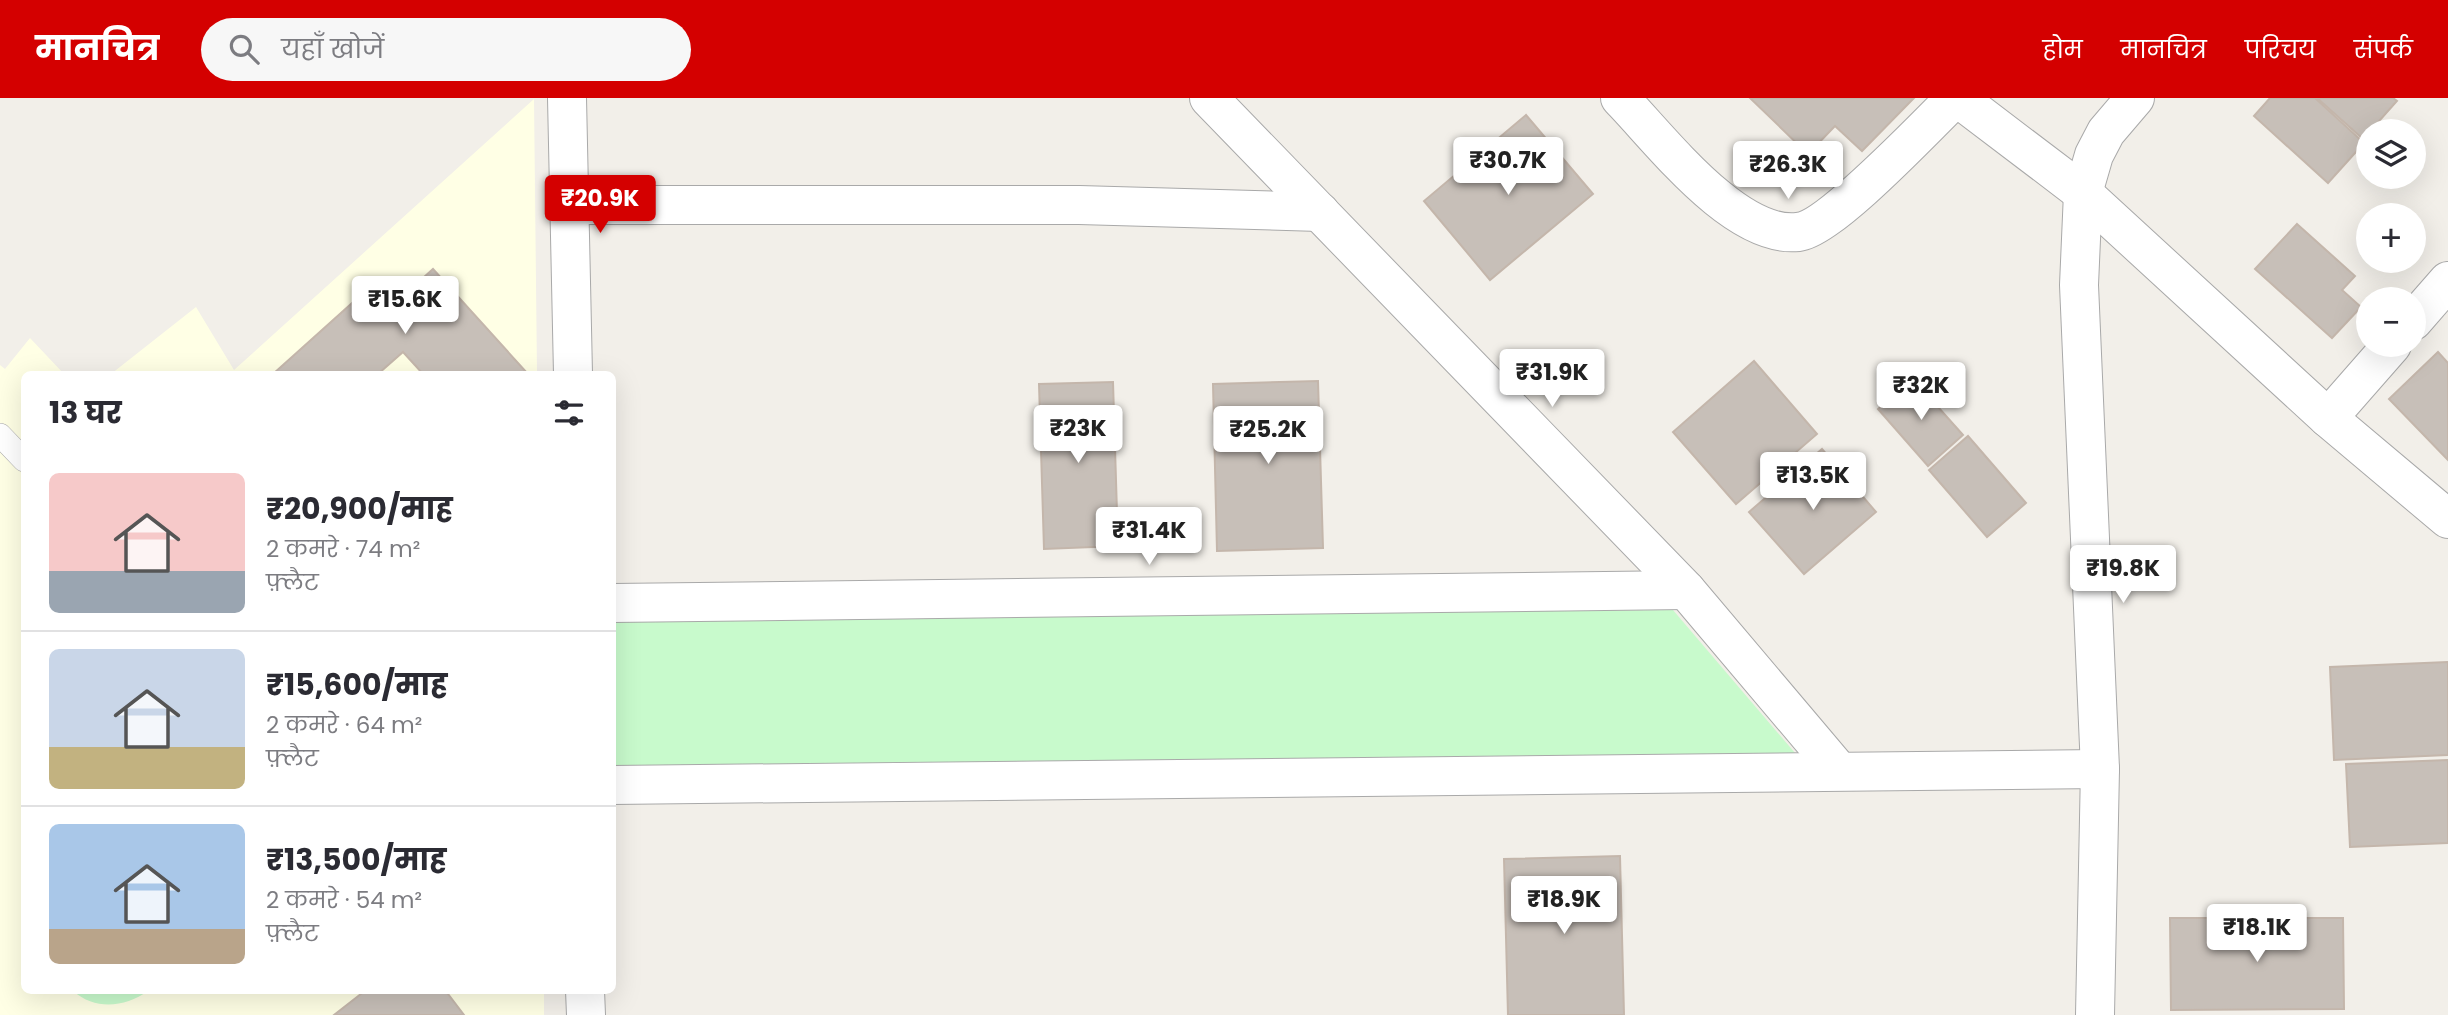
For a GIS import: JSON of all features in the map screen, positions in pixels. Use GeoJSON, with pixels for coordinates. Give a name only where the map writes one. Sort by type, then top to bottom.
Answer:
{"type":"FeatureCollection","features":[{"type":"Feature","properties":{"kind":"street"},"geometry":{"type":"LineString","coordinates":[[567,98],[573,371]]}},
{"type":"Feature","properties":{"kind":"street"},"geometry":{"type":"LineString","coordinates":[[1209,98],[1686,590],[1839,771]]}},
{"type":"Feature","properties":{"kind":"street"},"geometry":{"type":"LineString","coordinates":[[1620,98],[1718,199],[1759,227],[1799,232],[1831,215],[1956,98],[2083,193],[2328,418],[2448,519]]}},
{"type":"Feature","properties":{"kind":"street"},"geometry":{"type":"LineString","coordinates":[[2095,1015],[2100,769],[2079,285],[2083,193],[2094,155],[2125,102]]}},
{"type":"Feature","properties":{"kind":"street"},"geometry":{"type":"LineString","coordinates":[[569,205],[1079,205],[1320,212]]}},
{"type":"Feature","properties":{"kind":"street"},"geometry":{"type":"LineString","coordinates":[[2426,306],[2448,281]]}},
{"type":"Feature","properties":{"kind":"street"},"geometry":{"type":"LineString","coordinates":[[2328,418],[2381,357]]}},
{"type":"Feature","properties":{"kind":"street"},"geometry":{"type":"LineString","coordinates":[[616,603],[1686,590]]}},
{"type":"Feature","properties":{"kind":"street"},"geometry":{"type":"LineString","coordinates":[[616,785],[2100,769]]}},
{"type":"Feature","properties":{"kind":"street"},"geometry":{"type":"LineString","coordinates":[[585,994],[586,1015]]}},
{"type":"Feature","properties":{"kind":"lane"},"geometry":{"type":"LineString","coordinates":[[0,435],[21,457]]}},
{"type":"Feature","properties":{"kind":"shaded area"},"geometry":{"type":"Polygon","coordinates":[[[534,99],[537,371],[115,371],[196,307],[234,370],[534,99]]]}},
{"type":"Feature","properties":{"kind":"shaded area"},"geometry":{"type":"Polygon","coordinates":[[[30,338],[61,371],[21,371],[21,994],[544,994],[544,1015],[0,1015],[0,365],[5,369],[30,338]]]}},
{"type":"Feature","properties":{"kind":"green space"},"geometry":{"type":"Polygon","coordinates":[[[1673,610],[1795,753],[616,768],[616,618],[1673,610]]]}},
{"type":"Feature","properties":{"kind":"green space"},"geometry":{"type":"Polygon","coordinates":[[[78,994],[143,994],[130,1001],[110,1004],[91,1002],[78,994]]]}},
{"type":"Feature","properties":{"kind":"building"},"geometry":{"type":"Polygon","coordinates":[[[1750,98],[1914,98],[1862,151],[1835,126],[1808,154],[1750,98]]]}},
{"type":"Feature","properties":{"kind":"building"},"geometry":{"type":"Polygon","coordinates":[[[2270,98],[2315,98],[2356,136],[2356,152],[2328,183],[2254,116],[2270,98]]]}},
{"type":"Feature","properties":{"kind":"building"},"geometry":{"type":"Polygon","coordinates":[[[2317,98],[2393,98],[2397,101],[2381,119],[2356,119],[2356,133],[2317,98]]]}},
{"type":"Feature","properties":{"kind":"building"},"geometry":{"type":"Polygon","coordinates":[[[1526,115],[1593,194],[1490,280],[1424,201],[1526,115]]]}},
{"type":"Feature","properties":{"kind":"building"},"geometry":{"type":"Polygon","coordinates":[[[2297,224],[2355,276],[2342,290],[2356,303],[2356,312],[2332,338],[2255,269],[2297,224]]]}},
{"type":"Feature","properties":{"kind":"building"},"geometry":{"type":"Polygon","coordinates":[[[433,269],[525,371],[420,371],[403,352],[381,371],[276,371],[380,278],[400,299],[433,269]]]}},
{"type":"Feature","properties":{"kind":"building"},"geometry":{"type":"Polygon","coordinates":[[[2438,352],[2448,363],[2448,460],[2389,399],[2438,352]]]}},
{"type":"Feature","properties":{"kind":"building"},"geometry":{"type":"Polygon","coordinates":[[[1754,361],[1817,434],[1736,504],[1673,432],[1754,361]]]}},
{"type":"Feature","properties":{"kind":"building"},"geometry":{"type":"Polygon","coordinates":[[[1913,379],[1963,435],[1928,466],[1878,409],[1913,379]]]}},
{"type":"Feature","properties":{"kind":"building"},"geometry":{"type":"Polygon","coordinates":[[[1318,381],[1323,548],[1217,551],[1213,384],[1318,381]]]}},
{"type":"Feature","properties":{"kind":"building"},"geometry":{"type":"Polygon","coordinates":[[[1113,382],[1118,546],[1044,549],[1039,384],[1113,382]]]}},
{"type":"Feature","properties":{"kind":"building"},"geometry":{"type":"Polygon","coordinates":[[[1968,436],[2026,503],[1987,537],[1929,470],[1968,436]]]}},
{"type":"Feature","properties":{"kind":"building"},"geometry":{"type":"Polygon","coordinates":[[[1822,449],[1876,512],[1804,574],[1749,512],[1822,449]]]}},
{"type":"Feature","properties":{"kind":"building"},"geometry":{"type":"Polygon","coordinates":[[[2448,662],[2448,755],[2334,760],[2330,667],[2448,662]]]}},
{"type":"Feature","properties":{"kind":"building"},"geometry":{"type":"Polygon","coordinates":[[[2448,760],[2448,843],[2350,847],[2346,764],[2448,760]]]}},
{"type":"Feature","properties":{"kind":"building"},"geometry":{"type":"Polygon","coordinates":[[[1620,856],[1624,1015],[1508,1015],[1504,859],[1620,856]]]}},
{"type":"Feature","properties":{"kind":"building"},"geometry":{"type":"Polygon","coordinates":[[[2170,918],[2343,918],[2344,1009],[2171,1010],[2170,918]]]}},
{"type":"Feature","properties":{"kind":"building"},"geometry":{"type":"Polygon","coordinates":[[[361,994],[448,994],[464,1015],[334,1015],[361,994]]]}}]}
